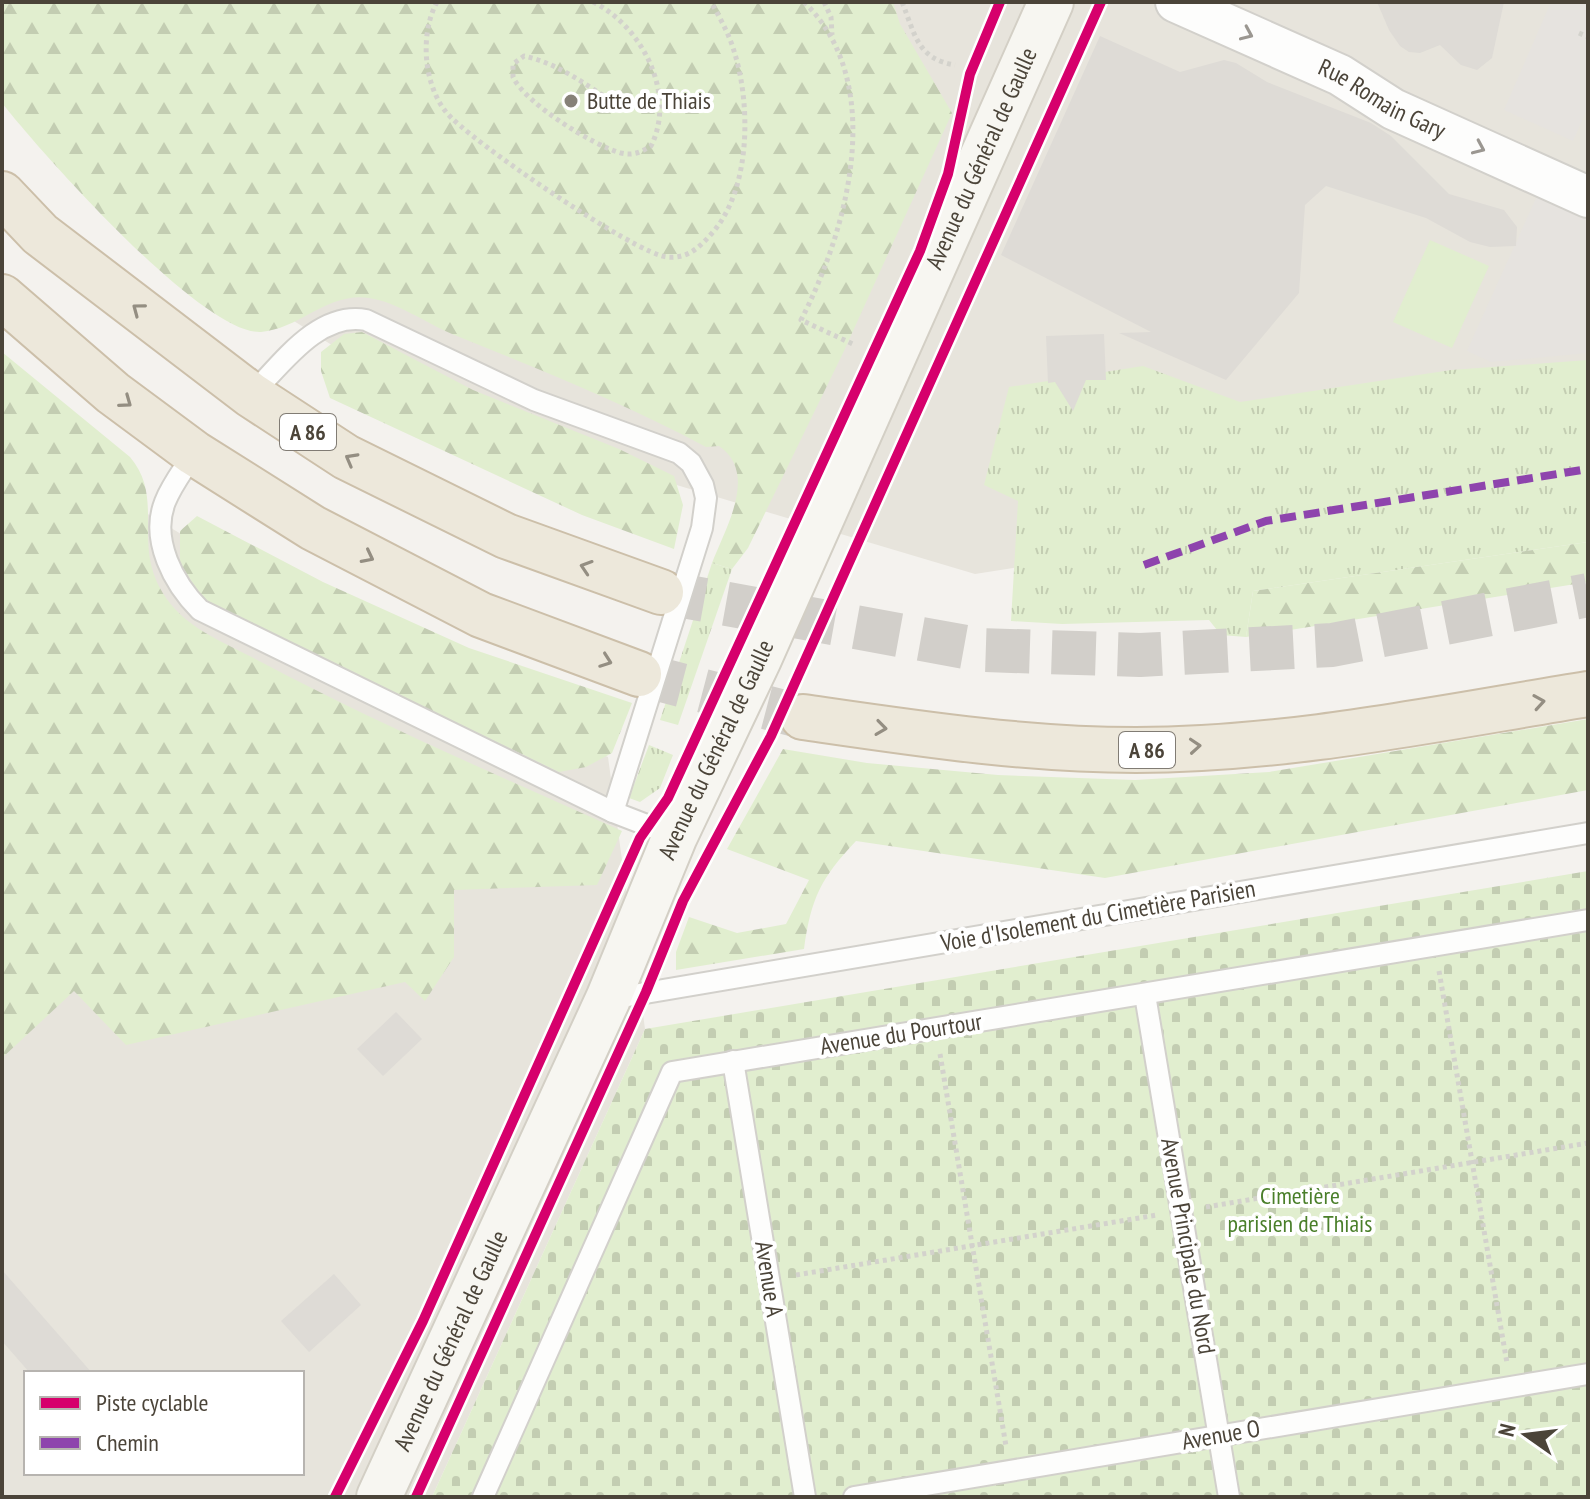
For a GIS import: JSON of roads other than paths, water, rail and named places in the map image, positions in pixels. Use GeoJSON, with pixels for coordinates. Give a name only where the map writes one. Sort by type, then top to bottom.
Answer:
{"type":"FeatureCollection","features":[{"type":"Feature","properties":{"kind":"highway","name":"A 86"},"geometry":{"type":"LineString","coordinates":[[2,194],[40,234],[251,395],[346,457],[506,536],[661,592]]}},
{"type":"Feature","properties":{"kind":"highway"},"geometry":{"type":"LineString","coordinates":[[2,297],[113,393],[194,453],[313,528],[481,615],[639,674]]}},
{"type":"Feature","properties":{"kind":"highway","name":"A 86"},"geometry":{"type":"LineString","coordinates":[[803,717],[976,742],[1137,750],[1313,739],[1588,694]]}},
{"type":"Feature","properties":{"kind":"main road","name":"Avenue du Général de Gaulle"},"geometry":{"type":"LineString","coordinates":[[379,1497],[608,999],[675,836],[821,522],[1051,2]]}},
{"type":"Feature","properties":{"kind":"street","name":"Rue Romain Gary"},"geometry":{"type":"LineString","coordinates":[[1176,2],[1340,75],[1393,109],[1588,197]]}},
{"type":"Feature","properties":{"kind":"lane"},"geometry":{"type":"LineString","coordinates":[[251,395],[318,330],[354,317],[534,400],[665,446],[691,463],[706,498],[702,528],[613,812]]}},
{"type":"Feature","properties":{"kind":"lane"},"geometry":{"type":"LineString","coordinates":[[194,453],[164,504],[162,534],[171,569],[200,610],[613,812],[675,836]]}},
{"type":"Feature","properties":{"kind":"lane","name":"Voie d'Isolement du Cimetière Parisien"},"geometry":{"type":"LineString","coordinates":[[608,999],[1588,833]]}},
{"type":"Feature","properties":{"kind":"lane","name":"Avenue du Pourtour"},"geometry":{"type":"LineString","coordinates":[[483,1497],[672,1072],[1588,920]]}},
{"type":"Feature","properties":{"kind":"lane","name":"Avenue Principale du Nord"},"geometry":{"type":"LineString","coordinates":[[1145,995],[1229,1497]]}},
{"type":"Feature","properties":{"kind":"lane","name":"Avenue A"},"geometry":{"type":"LineString","coordinates":[[733,1061],[805,1497]]}},
{"type":"Feature","properties":{"kind":"lane","name":"Avenue O"},"geometry":{"type":"LineString","coordinates":[[854,1497],[1588,1374]]}},
{"type":"Feature","properties":{"kind":"tunnel"},"geometry":{"type":"LineString","coordinates":[[661,592],[982,650],[1140,655],[1332,645],[1588,595]]}},
{"type":"Feature","properties":{"kind":"tunnel"},"geometry":{"type":"LineString","coordinates":[[639,674],[803,717]]}},
{"type":"Feature","properties":{"kind":"place","name":"Butte de Thiais"},"geometry":{"type":"Point","coordinates":[571,101]}},
{"type":"Feature","properties":{"kind":"park label","name":"Cimetière parisien de Thiais"},"geometry":{"type":"Point","coordinates":[1300,1210]}}]}
